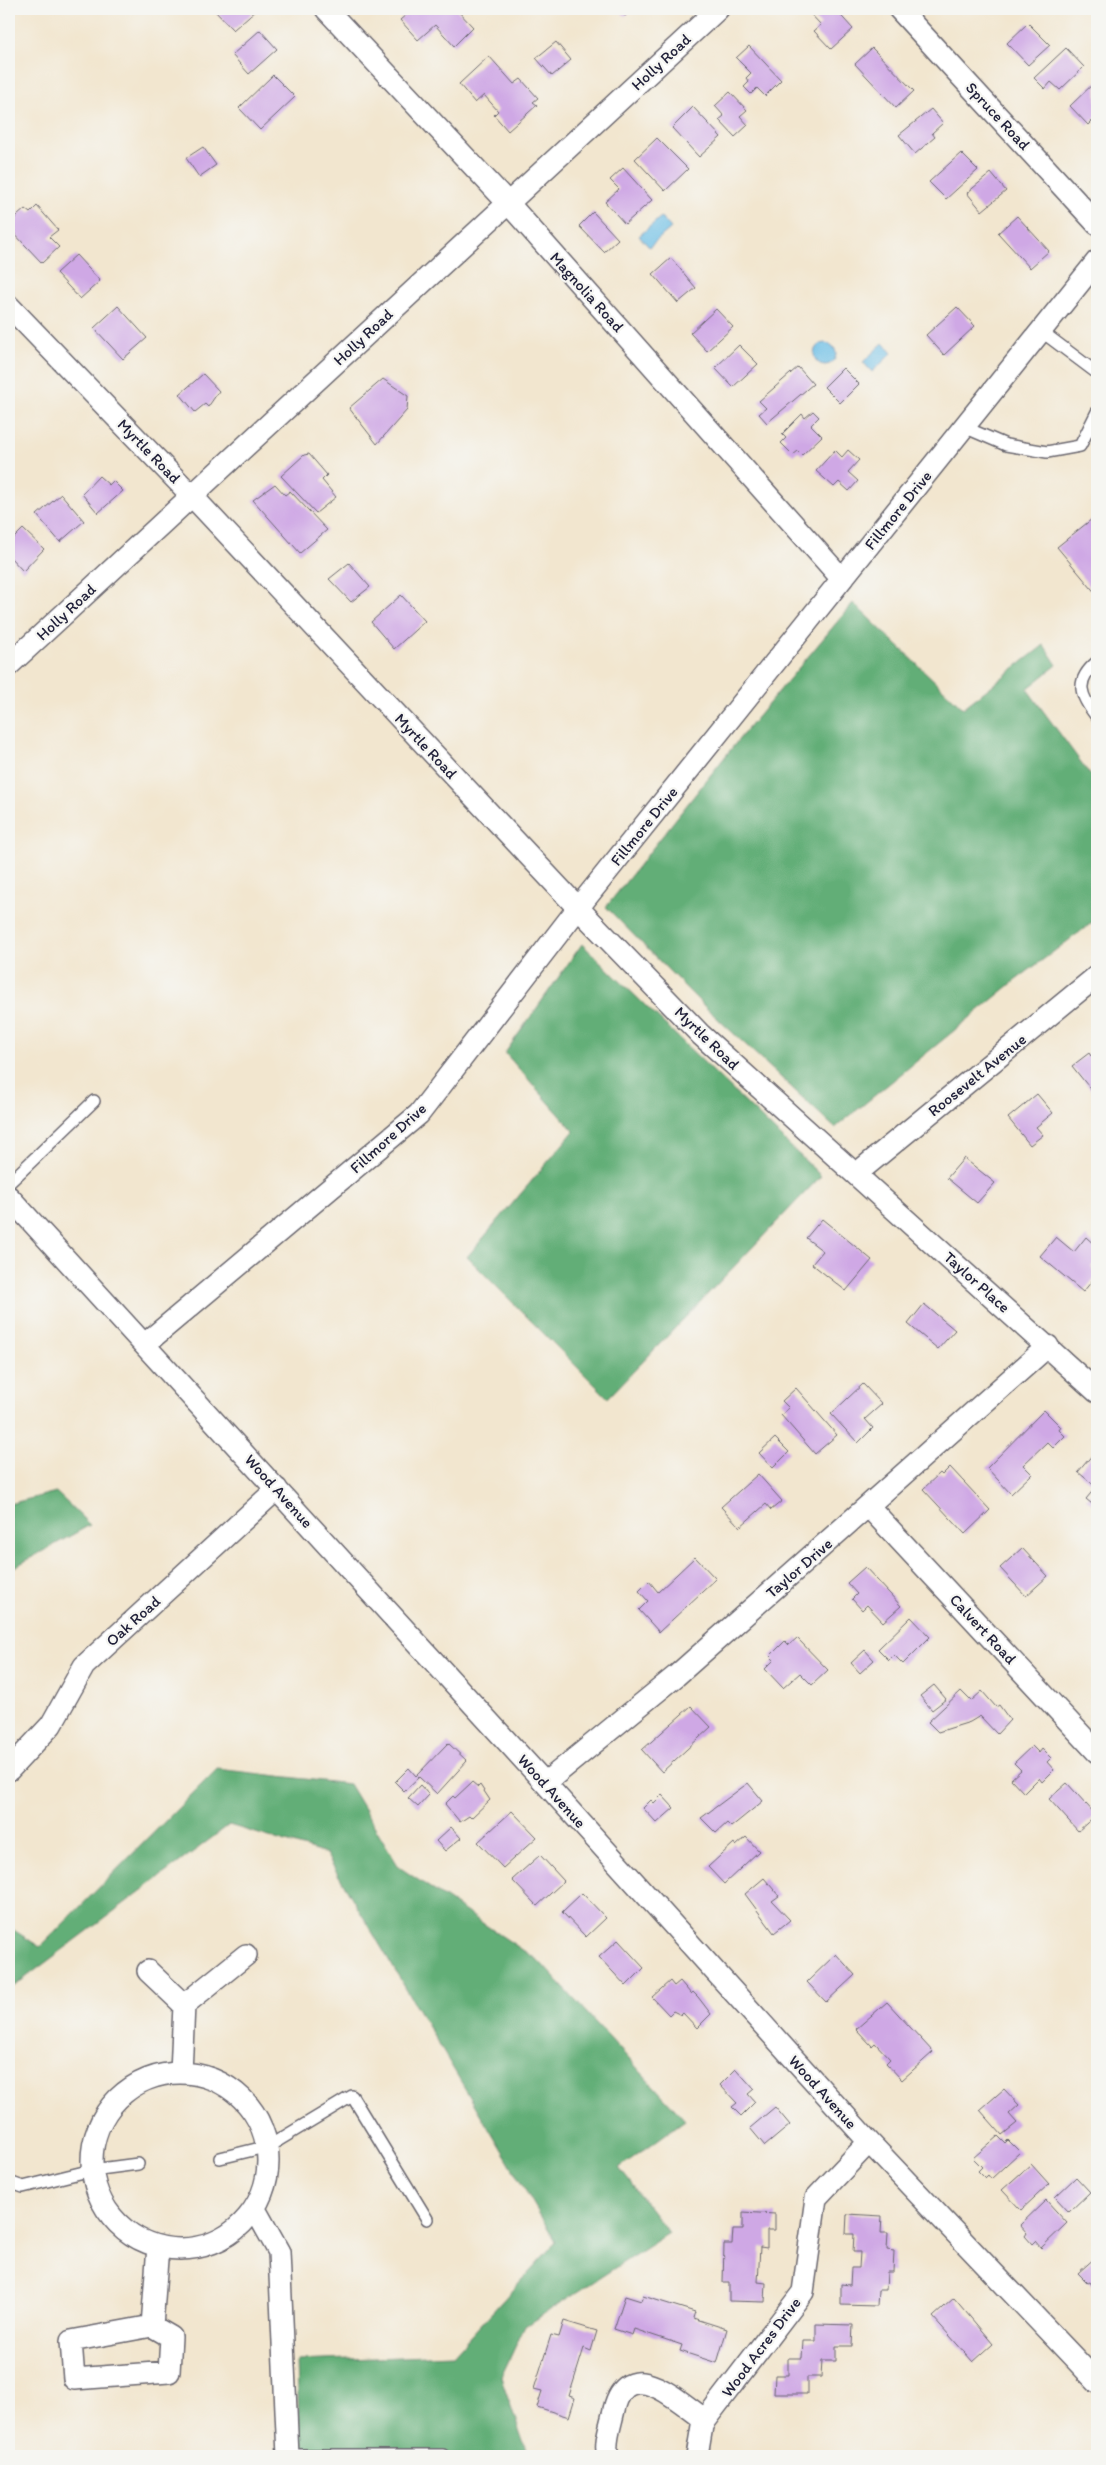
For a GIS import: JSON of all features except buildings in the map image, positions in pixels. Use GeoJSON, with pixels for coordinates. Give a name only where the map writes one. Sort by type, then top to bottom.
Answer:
{"type":"FeatureCollection","features":[{"type":"Feature","properties":{"kind":"street","name":"Magnolia Road"},"geometry":{"type":"LineString","coordinates":[[326,9],[508,203],[842,579]]}},
{"type":"Feature","properties":{"kind":"street","name":"Holly Road"},"geometry":{"type":"LineString","coordinates":[[9,665],[718,9]]}},
{"type":"Feature","properties":{"kind":"street","name":"Spruce Road"},"geometry":{"type":"LineString","coordinates":[[898,9],[1097,224]]}},
{"type":"Feature","properties":{"kind":"street","name":"Fillmore Drive"},"geometry":{"type":"LineString","coordinates":[[145,1344],[419,1114],[578,908],[1097,261]]}},
{"type":"Feature","properties":{"kind":"street","name":"Myrtle Road"},"geometry":{"type":"LineString","coordinates":[[9,306],[192,496],[578,908],[701,1035],[856,1174]]}},
{"type":"Feature","properties":{"kind":"street","name":"Roosevelt Avenue"},"geometry":{"type":"LineString","coordinates":[[856,1174],[1097,976]]}},
{"type":"Feature","properties":{"kind":"street","name":"Taylor Place"},"geometry":{"type":"LineString","coordinates":[[856,1174],[1097,1392]]}},
{"type":"Feature","properties":{"kind":"street","name":"Wood Avenue"},"geometry":{"type":"LineString","coordinates":[[9,1197],[545,1783],[869,2142],[1097,2382]]}},
{"type":"Feature","properties":{"kind":"street","name":"Taylor Drive"},"geometry":{"type":"LineString","coordinates":[[545,1783],[676,1676],[869,1507],[1048,1346]]}},
{"type":"Feature","properties":{"kind":"street","name":"Oak Road"},"geometry":{"type":"LineString","coordinates":[[9,1770],[51,1725],[84,1666],[277,1489]]}},
{"type":"Feature","properties":{"kind":"street","name":"Calvert Road"},"geometry":{"type":"LineString","coordinates":[[869,1507],[1097,1752]]}},
{"type":"Feature","properties":{"kind":"street"},"geometry":{"type":"LineString","coordinates":[[181,2073],[184,2005],[246,1955]]}},
{"type":"Feature","properties":{"kind":"street"},"geometry":{"type":"LineString","coordinates":[[148,1971],[184,2005]]}},
{"type":"Feature","properties":{"kind":"street"},"geometry":{"type":"LineString","coordinates":[[181,2073],[210,2077],[228,2086],[244,2099],[256,2115],[269,2146],[269,2172],[264,2191],[255,2209],[242,2224],[227,2236],[209,2245],[189,2249],[169,2249],[158,2246],[132,2235],[116,2223],[104,2207],[96,2189],[92,2170],[92,2150],[97,2131],[106,2113],[118,2098],[134,2085],[152,2077],[181,2073]]}},
{"type":"Feature","properties":{"kind":"street","name":"Wood Acres Drive"},"geometry":{"type":"LineString","coordinates":[[705,2420],[803,2292],[816,2198],[869,2142]]}},
{"type":"Feature","properties":{"kind":"street"},"geometry":{"type":"LineString","coordinates":[[255,2209],[279,2252],[288,2456]]}},
{"type":"Feature","properties":{"kind":"street"},"geometry":{"type":"LineString","coordinates":[[152,2326],[158,2246]]}},
{"type":"Feature","properties":{"kind":"street"},"geometry":{"type":"LineString","coordinates":[[152,2326],[171,2337],[169,2372],[74,2379],[72,2341],[152,2326]]}},
{"type":"Feature","properties":{"kind":"street"},"geometry":{"type":"LineString","coordinates":[[608,2456],[607,2447],[616,2400],[627,2385],[652,2384],[705,2420],[702,2426],[697,2456]]}},
{"type":"Feature","properties":{"kind":"lane"},"geometry":{"type":"LineString","coordinates":[[1041,331],[1097,373]]}},
{"type":"Feature","properties":{"kind":"lane"},"geometry":{"type":"LineString","coordinates":[[964,427],[1006,445],[1047,452],[1080,446],[1097,412]]}},
{"type":"Feature","properties":{"kind":"lane"},"geometry":{"type":"LineString","coordinates":[[1097,662],[1087,670],[1082,680],[1082,693],[1087,704],[1097,717]]}},
{"type":"Feature","properties":{"kind":"lane"},"geometry":{"type":"LineString","coordinates":[[9,1183],[94,1101]]}},
{"type":"Feature","properties":{"kind":"lane"},"geometry":{"type":"LineString","coordinates":[[220,2158],[269,2146],[352,2096],[427,2219]]}},
{"type":"Feature","properties":{"kind":"lane"},"geometry":{"type":"LineString","coordinates":[[9,2182],[24,2187],[92,2170],[138,2164]]}},
{"type":"Feature","properties":{"kind":"lane"},"geometry":{"type":"LineString","coordinates":[[288,2456],[443,2455]]}},
{"type":"Feature","properties":{"kind":"green space"},"geometry":{"type":"Polygon","coordinates":[[[853,603],[963,708],[1044,645],[1057,665],[1027,689],[1097,784],[1097,919],[1016,980],[835,1128],[702,1004],[606,907],[739,739],[853,603]]]}},
{"type":"Feature","properties":{"kind":"green space"},"geometry":{"type":"Polygon","coordinates":[[[582,944],[821,1176],[608,1398],[467,1257],[574,1131],[505,1053],[582,944]]]}},
{"type":"Feature","properties":{"kind":"green space"},"geometry":{"type":"Polygon","coordinates":[[[56,1492],[90,1525],[9,1570],[9,1504],[56,1492]]]}},
{"type":"Feature","properties":{"kind":"green space"},"geometry":{"type":"Polygon","coordinates":[[[217,1769],[349,1784],[399,1867],[539,1961],[685,2120],[619,2168],[669,2233],[525,2326],[501,2377],[528,2456],[300,2456],[297,2361],[453,2355],[556,2242],[326,1854],[229,1825],[9,1990],[9,1927],[40,1947],[217,1769]]]}},
{"type":"Feature","properties":{"kind":"water"},"geometry":{"type":"Polygon","coordinates":[[[661,217],[671,228],[649,247],[639,236],[661,217]]]}},
{"type":"Feature","properties":{"kind":"water"},"geometry":{"type":"Polygon","coordinates":[[[825,343],[833,346],[836,354],[833,362],[825,365],[817,362],[814,354],[817,346],[825,343]]]}},
{"type":"Feature","properties":{"kind":"water"},"geometry":{"type":"Polygon","coordinates":[[[883,343],[892,353],[872,372],[863,362],[883,343]]]}}]}
